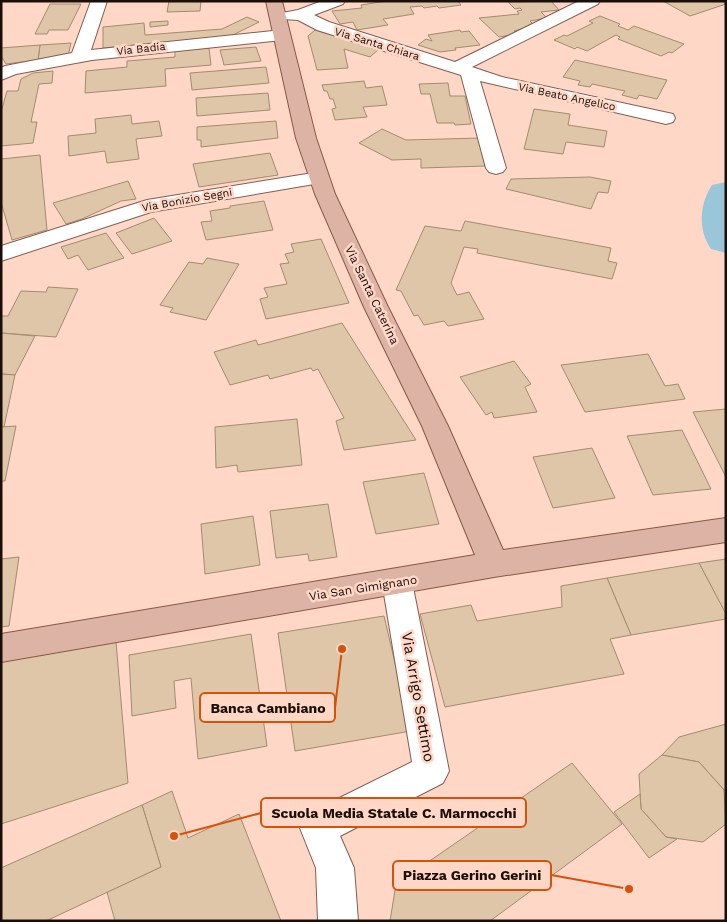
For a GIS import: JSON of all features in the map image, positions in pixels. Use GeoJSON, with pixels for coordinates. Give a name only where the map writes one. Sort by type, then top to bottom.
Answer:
{"type":"FeatureCollection","features":[{"type":"Feature","properties":{"kind":"main road","name":"Via Santa Caterina"},"geometry":{"type":"LineString","coordinates":[[284,17],[306,138],[319,178],[376,307],[435,426],[494,564]]}},
{"type":"Feature","properties":{"kind":"main road","name":"Via San Gimignano"},"geometry":{"type":"LineString","coordinates":[[1,648],[494,564],[726,530]]}},
{"type":"Feature","properties":{"kind":"street"},"geometry":{"type":"LineString","coordinates":[[80,56],[99,1]]}},
{"type":"Feature","properties":{"kind":"street","name":"Via Badia"},"geometry":{"type":"LineString","coordinates":[[2,74],[80,56],[284,17],[337,1]]}},
{"type":"Feature","properties":{"kind":"street"},"geometry":{"type":"LineString","coordinates":[[496,168],[462,71],[592,1]]}},
{"type":"Feature","properties":{"kind":"street","name":"Via Santa Chiara"},"geometry":{"type":"LineString","coordinates":[[284,17],[323,26],[462,71]]}},
{"type":"Feature","properties":{"kind":"street","name":"Via Beato Angelico"},"geometry":{"type":"LineString","coordinates":[[462,71],[509,84],[666,118]]}},
{"type":"Feature","properties":{"kind":"street","name":"Via Bonizio Segni"},"geometry":{"type":"LineString","coordinates":[[1,254],[147,206],[319,178]]}},
{"type":"Feature","properties":{"kind":"street","name":"Via Arrigo Settimo"},"geometry":{"type":"LineString","coordinates":[[338,921],[335,868],[318,828],[431,771],[397,582]]}},
{"type":"Feature","properties":{"kind":"building"},"geometry":{"type":"Polygon","coordinates":[[[169,1],[201,1],[200,11],[167,12],[169,1]]]}},
{"type":"Feature","properties":{"kind":"building"},"geometry":{"type":"Polygon","coordinates":[[[386,1],[458,1],[461,5],[439,8],[437,6],[424,8],[422,6],[410,7],[414,14],[383,19],[388,25],[357,30],[353,22],[340,24],[332,11],[362,8],[361,5],[386,1]]]}},
{"type":"Feature","properties":{"kind":"building"},"geometry":{"type":"Polygon","coordinates":[[[551,1],[559,10],[541,12],[547,18],[530,21],[535,26],[514,31],[517,34],[499,37],[479,18],[519,14],[517,11],[522,10],[520,8],[515,9],[508,2],[551,1]]]}},
{"type":"Feature","properties":{"kind":"building"},"geometry":{"type":"Polygon","coordinates":[[[663,1],[722,1],[726,4],[690,16],[663,1]]]}},
{"type":"Feature","properties":{"kind":"building"},"geometry":{"type":"Polygon","coordinates":[[[50,4],[81,4],[68,30],[49,30],[47,34],[35,34],[50,4]]]}},
{"type":"Feature","properties":{"kind":"building"},"geometry":{"type":"Polygon","coordinates":[[[600,16],[620,24],[618,26],[628,30],[634,26],[684,44],[672,53],[669,52],[661,56],[618,39],[620,37],[616,35],[587,51],[577,47],[575,49],[554,40],[564,35],[567,36],[593,23],[589,21],[600,16]]]}},
{"type":"Feature","properties":{"kind":"building"},"geometry":{"type":"Polygon","coordinates":[[[247,17],[259,22],[229,37],[103,48],[103,27],[144,23],[145,35],[222,29],[247,17]]]}},
{"type":"Feature","properties":{"kind":"building"},"geometry":{"type":"Polygon","coordinates":[[[168,21],[168,25],[150,27],[150,22],[168,21]]]}},
{"type":"Feature","properties":{"kind":"building"},"geometry":{"type":"Polygon","coordinates":[[[315,30],[379,49],[370,57],[344,49],[348,68],[317,70],[308,36],[315,30]]]}},
{"type":"Feature","properties":{"kind":"building"},"geometry":{"type":"Polygon","coordinates":[[[460,30],[461,32],[469,31],[480,45],[440,52],[418,45],[426,39],[432,41],[428,35],[460,30]]]}},
{"type":"Feature","properties":{"kind":"building"},"geometry":{"type":"Polygon","coordinates":[[[71,43],[68,56],[38,60],[40,45],[71,43]]]}},
{"type":"Feature","properties":{"kind":"building"},"geometry":{"type":"Polygon","coordinates":[[[40,45],[38,60],[6,64],[1,56],[1,48],[40,45]]]}},
{"type":"Feature","properties":{"kind":"building"},"geometry":{"type":"Polygon","coordinates":[[[256,47],[261,61],[224,65],[220,50],[256,47]]]}},
{"type":"Feature","properties":{"kind":"building"},"geometry":{"type":"Polygon","coordinates":[[[209,48],[211,65],[165,69],[166,86],[85,93],[86,71],[127,67],[127,61],[175,57],[175,51],[209,48]]]}},
{"type":"Feature","properties":{"kind":"building"},"geometry":{"type":"Polygon","coordinates":[[[575,60],[667,80],[657,99],[639,95],[637,99],[622,95],[625,91],[592,84],[590,87],[578,85],[580,81],[563,77],[575,60]]]}},
{"type":"Feature","properties":{"kind":"building"},"geometry":{"type":"Polygon","coordinates":[[[266,67],[269,83],[192,90],[190,73],[266,67]]]}},
{"type":"Feature","properties":{"kind":"building"},"geometry":{"type":"Polygon","coordinates":[[[53,71],[52,83],[39,84],[31,122],[37,122],[33,143],[1,146],[1,112],[7,91],[18,91],[21,79],[33,73],[53,71]]]}},
{"type":"Feature","properties":{"kind":"building"},"geometry":{"type":"Polygon","coordinates":[[[364,81],[366,88],[382,86],[387,105],[363,107],[367,117],[335,120],[332,109],[336,108],[333,99],[330,99],[322,85],[364,81]]]}},
{"type":"Feature","properties":{"kind":"building"},"geometry":{"type":"Polygon","coordinates":[[[448,83],[450,96],[465,96],[471,124],[437,123],[430,94],[421,94],[419,84],[448,83]]]}},
{"type":"Feature","properties":{"kind":"building"},"geometry":{"type":"Polygon","coordinates":[[[268,93],[270,110],[197,116],[196,98],[268,93]]]}},
{"type":"Feature","properties":{"kind":"building"},"geometry":{"type":"Polygon","coordinates":[[[534,109],[570,114],[568,125],[607,131],[604,147],[566,142],[563,154],[524,149],[534,109]]]}},
{"type":"Feature","properties":{"kind":"building"},"geometry":{"type":"Polygon","coordinates":[[[131,115],[132,124],[159,121],[162,136],[136,139],[139,159],[107,163],[105,151],[69,156],[68,136],[96,133],[95,119],[131,115]]]}},
{"type":"Feature","properties":{"kind":"building"},"geometry":{"type":"Polygon","coordinates":[[[276,121],[278,138],[201,147],[201,140],[197,140],[197,127],[276,121]]]}},
{"type":"Feature","properties":{"kind":"building"},"geometry":{"type":"Polygon","coordinates":[[[382,129],[406,140],[480,138],[486,166],[421,168],[421,159],[392,160],[359,143],[382,129]]]}},
{"type":"Feature","properties":{"kind":"building"},"geometry":{"type":"Polygon","coordinates":[[[270,153],[278,175],[199,187],[193,164],[270,153]]]}},
{"type":"Feature","properties":{"kind":"building"},"geometry":{"type":"Polygon","coordinates":[[[40,155],[47,230],[12,240],[1,202],[1,159],[40,155]]]}},
{"type":"Feature","properties":{"kind":"building"},"geometry":{"type":"Polygon","coordinates":[[[590,177],[611,181],[608,193],[598,192],[591,209],[506,189],[511,179],[590,177]]]}},
{"type":"Feature","properties":{"kind":"building"},"geometry":{"type":"Polygon","coordinates":[[[128,181],[136,199],[121,201],[82,219],[66,224],[53,203],[128,181]]]}},
{"type":"Feature","properties":{"kind":"building"},"geometry":{"type":"Polygon","coordinates":[[[264,201],[273,230],[206,240],[201,222],[212,221],[210,211],[264,201]]]}},
{"type":"Feature","properties":{"kind":"building"},"geometry":{"type":"Polygon","coordinates":[[[154,218],[172,241],[132,254],[116,233],[154,218]]]}},
{"type":"Feature","properties":{"kind":"building"},"geometry":{"type":"Polygon","coordinates":[[[465,221],[611,248],[608,261],[617,263],[612,279],[477,253],[478,249],[464,247],[451,283],[457,295],[469,292],[484,319],[448,326],[444,321],[424,325],[418,315],[414,316],[401,291],[396,290],[425,226],[461,231],[465,221]]]}},
{"type":"Feature","properties":{"kind":"building"},"geometry":{"type":"Polygon","coordinates":[[[106,233],[124,258],[88,270],[78,255],[68,259],[61,247],[106,233]]]}},
{"type":"Feature","properties":{"kind":"building"},"geometry":{"type":"Polygon","coordinates":[[[321,239],[349,303],[266,319],[260,299],[268,297],[264,288],[287,284],[280,264],[289,263],[285,254],[294,252],[291,244],[321,239]]]}},
{"type":"Feature","properties":{"kind":"building"},"geometry":{"type":"Polygon","coordinates":[[[207,258],[239,264],[206,320],[170,312],[173,308],[160,305],[189,262],[203,264],[207,258]]]}},
{"type":"Feature","properties":{"kind":"building"},"geometry":{"type":"Polygon","coordinates":[[[48,287],[78,289],[56,337],[1,333],[1,316],[8,316],[21,291],[46,292],[48,287]]]}},
{"type":"Feature","properties":{"kind":"building"},"geometry":{"type":"Polygon","coordinates":[[[342,323],[416,440],[344,450],[336,421],[344,418],[318,369],[313,371],[311,368],[270,379],[268,375],[230,385],[214,352],[256,340],[258,345],[342,323]]]}},
{"type":"Feature","properties":{"kind":"building"},"geometry":{"type":"Polygon","coordinates":[[[1,333],[35,336],[15,375],[1,374],[1,333]]]}},
{"type":"Feature","properties":{"kind":"building"},"geometry":{"type":"Polygon","coordinates":[[[648,354],[665,386],[678,384],[685,399],[585,412],[561,365],[648,354]]]}},
{"type":"Feature","properties":{"kind":"building"},"geometry":{"type":"Polygon","coordinates":[[[514,361],[531,384],[525,387],[537,412],[494,418],[492,412],[486,415],[460,377],[514,361]]]}},
{"type":"Feature","properties":{"kind":"building"},"geometry":{"type":"Polygon","coordinates":[[[1,374],[15,375],[4,427],[1,427],[1,374]]]}},
{"type":"Feature","properties":{"kind":"building"},"geometry":{"type":"Polygon","coordinates":[[[726,409],[726,477],[693,412],[726,409]]]}},
{"type":"Feature","properties":{"kind":"building"},"geometry":{"type":"Polygon","coordinates":[[[297,419],[302,465],[238,472],[237,465],[216,468],[215,427],[297,419]]]}},
{"type":"Feature","properties":{"kind":"building"},"geometry":{"type":"Polygon","coordinates":[[[16,426],[5,481],[1,481],[1,427],[16,426]]]}},
{"type":"Feature","properties":{"kind":"building"},"geometry":{"type":"Polygon","coordinates":[[[682,430],[711,489],[653,495],[627,436],[682,430]]]}},
{"type":"Feature","properties":{"kind":"building"},"geometry":{"type":"Polygon","coordinates":[[[592,448],[615,498],[553,508],[533,457],[592,448]]]}},
{"type":"Feature","properties":{"kind":"building"},"geometry":{"type":"Polygon","coordinates":[[[424,473],[439,524],[376,534],[363,482],[424,473]]]}},
{"type":"Feature","properties":{"kind":"building"},"geometry":{"type":"Polygon","coordinates":[[[328,504],[337,557],[309,561],[308,554],[276,558],[270,511],[328,504]]]}},
{"type":"Feature","properties":{"kind":"building"},"geometry":{"type":"Polygon","coordinates":[[[253,516],[260,565],[205,574],[201,524],[253,516]]]}},
{"type":"Feature","properties":{"kind":"building"},"geometry":{"type":"Polygon","coordinates":[[[19,557],[9,626],[1,627],[1,559],[19,557]]]}},
{"type":"Feature","properties":{"kind":"building"},"geometry":{"type":"Polygon","coordinates":[[[726,559],[726,613],[725,613],[699,563],[726,559]]]}},
{"type":"Feature","properties":{"kind":"building"},"geometry":{"type":"Polygon","coordinates":[[[699,563],[726,614],[726,619],[631,635],[607,578],[699,563]]]}},
{"type":"Feature","properties":{"kind":"building"},"geometry":{"type":"Polygon","coordinates":[[[607,578],[631,635],[610,639],[624,674],[445,707],[420,614],[471,605],[477,621],[562,607],[561,586],[607,578]]]}},
{"type":"Feature","properties":{"kind":"building"},"geometry":{"type":"Polygon","coordinates":[[[384,616],[411,731],[295,751],[278,633],[384,616]]]}},
{"type":"Feature","properties":{"kind":"building"},"geometry":{"type":"Polygon","coordinates":[[[251,634],[267,746],[198,759],[191,678],[174,681],[176,708],[132,716],[129,655],[251,634]]]}},
{"type":"Feature","properties":{"kind":"building"},"geometry":{"type":"Polygon","coordinates":[[[116,642],[128,783],[1,824],[1,662],[116,642]]]}},
{"type":"Feature","properties":{"kind":"building"},"geometry":{"type":"Polygon","coordinates":[[[726,724],[726,789],[724,790],[699,762],[662,755],[679,737],[726,724]]]}},
{"type":"Feature","properties":{"kind":"building"},"geometry":{"type":"Polygon","coordinates":[[[662,755],[699,762],[724,790],[726,824],[703,842],[666,837],[641,809],[639,774],[662,755]]]}},
{"type":"Feature","properties":{"kind":"building"},"geometry":{"type":"Polygon","coordinates":[[[572,763],[622,824],[490,921],[390,921],[396,884],[572,763]]]}},
{"type":"Feature","properties":{"kind":"building"},"geometry":{"type":"Polygon","coordinates":[[[172,791],[188,838],[239,814],[281,921],[115,921],[107,892],[161,867],[142,805],[172,791]]]}},
{"type":"Feature","properties":{"kind":"building"},"geometry":{"type":"Polygon","coordinates":[[[640,794],[641,809],[666,837],[677,839],[649,858],[614,812],[640,794]]]}},
{"type":"Feature","properties":{"kind":"building"},"geometry":{"type":"Polygon","coordinates":[[[142,805],[161,867],[46,921],[1,921],[1,868],[142,805]]]}},
{"type":"Feature","properties":{"kind":"waterway"},"geometry":{"type":"LineString","coordinates":[[726,194],[722,221],[726,240]]}},
{"type":"Feature","properties":{"kind":"place","name":"Banca Cambiano"},"geometry":{"type":"Point","coordinates":[342,649]}},
{"type":"Feature","properties":{"kind":"place","name":"Scuola Media Statale C. Marmocchi"},"geometry":{"type":"Point","coordinates":[174,836]}},
{"type":"Feature","properties":{"kind":"place","name":"Piazza Gerino Gerini"},"geometry":{"type":"Point","coordinates":[629,889]}}]}
